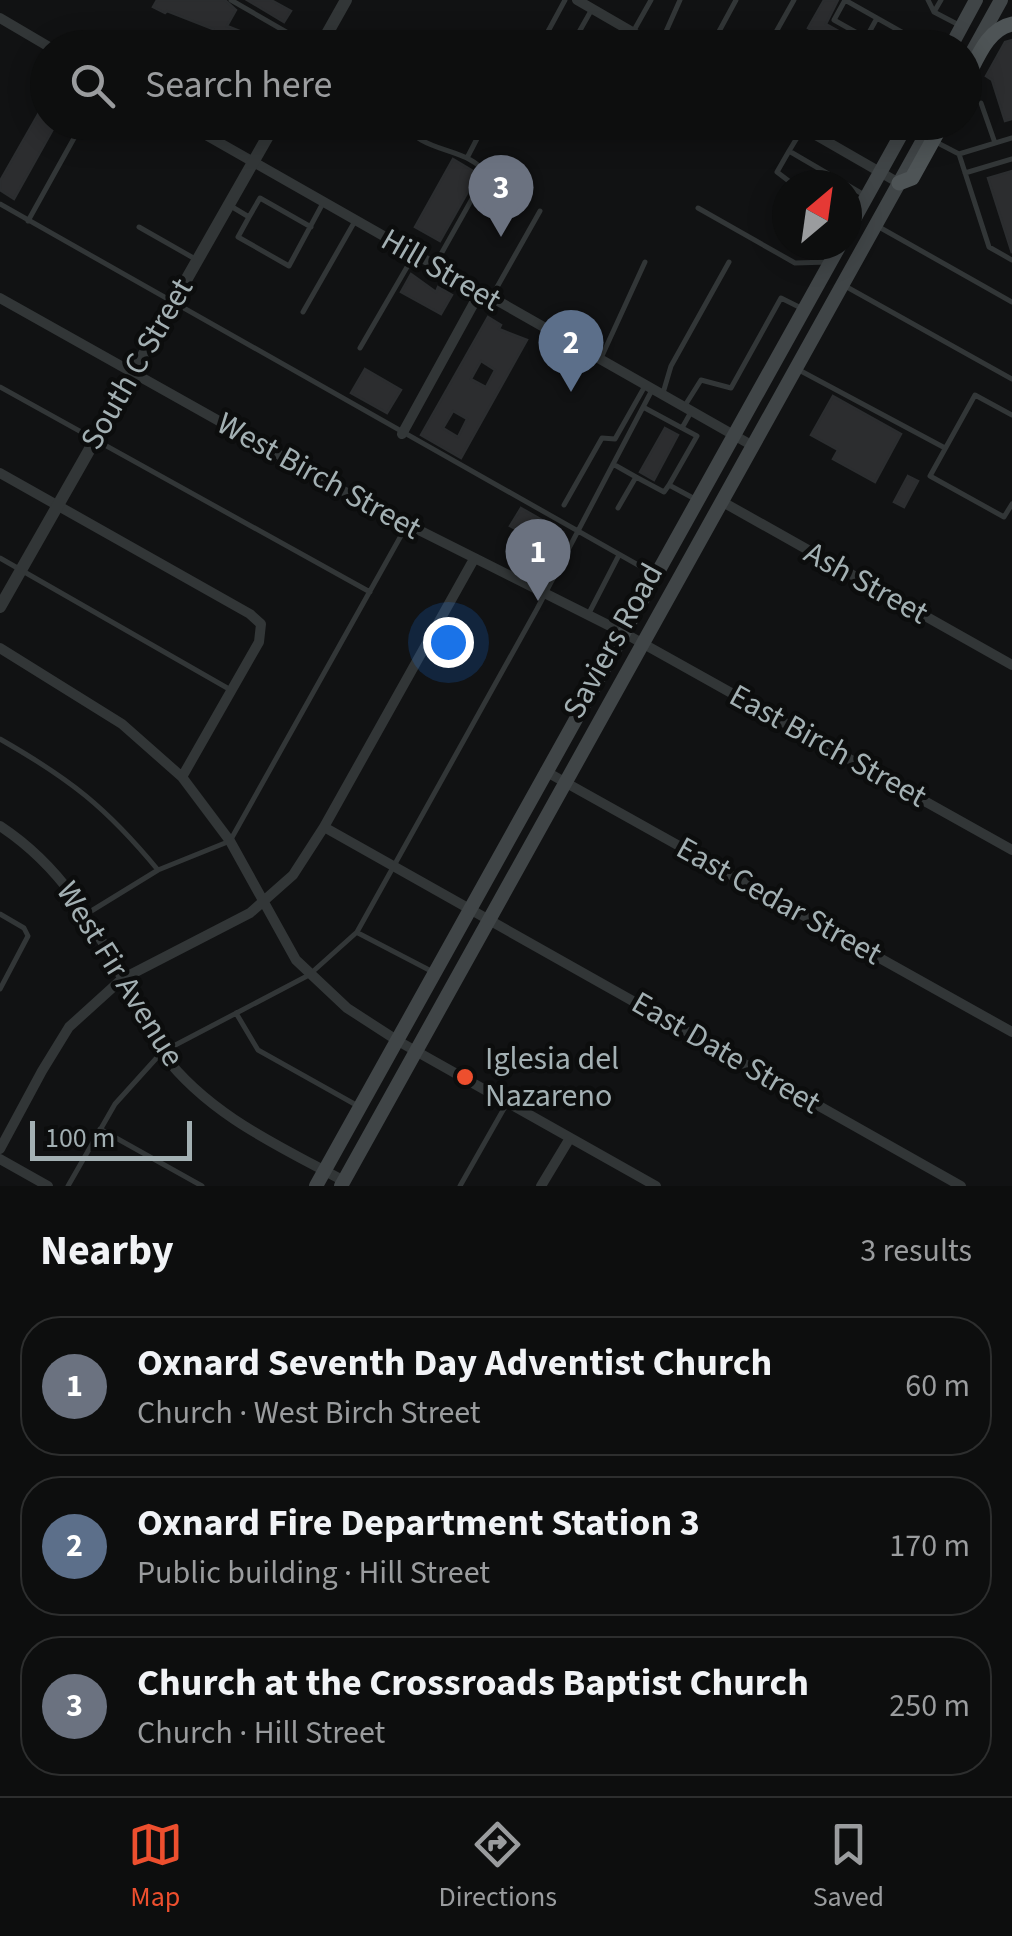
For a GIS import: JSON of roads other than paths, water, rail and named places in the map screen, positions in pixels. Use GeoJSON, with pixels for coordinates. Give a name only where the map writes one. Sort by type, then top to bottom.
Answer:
{"type":"FeatureCollection","features":[{"type":"Feature","properties":{"kind":"main road"},"geometry":{"type":"LineString","coordinates":[[959,30],[976,0]]}},
{"type":"Feature","properties":{"kind":"main road"},"geometry":{"type":"LineString","coordinates":[[982,34],[1001,0]]}},
{"type":"Feature","properties":{"kind":"main road"},"geometry":{"type":"LineString","coordinates":[[982,52],[992,34],[1012,24]]}},
{"type":"Feature","properties":{"kind":"main road"},"geometry":{"type":"LineString","coordinates":[[862,202],[898,140]]}},
{"type":"Feature","properties":{"kind":"main road"},"geometry":{"type":"LineString","coordinates":[[899,183],[912,178],[929,140]]}},
{"type":"Feature","properties":{"kind":"main road","name":"Saviers Road"},"geometry":{"type":"LineString","coordinates":[[342,1184],[899,183]]}},
{"type":"Feature","properties":{"kind":"main road","name":"Saviers Road"},"geometry":{"type":"LineString","coordinates":[[316,1186],[830,262]]}},
{"type":"Feature","properties":{"kind":"street"},"geometry":{"type":"LineString","coordinates":[[327,30],[346,0]]}},
{"type":"Feature","properties":{"kind":"street"},"geometry":{"type":"LineString","coordinates":[[585,3],[630,30]]}},
{"type":"Feature","properties":{"kind":"street"},"geometry":{"type":"LineString","coordinates":[[0,18],[30,36]]}},
{"type":"Feature","properties":{"kind":"street","name":"Hill Street"},"geometry":{"type":"LineString","coordinates":[[214,140],[753,446]]}},
{"type":"Feature","properties":{"kind":"street","name":"South C Street"},"geometry":{"type":"LineString","coordinates":[[0,607],[266,140]]}},
{"type":"Feature","properties":{"kind":"street"},"geometry":{"type":"LineString","coordinates":[[824,140],[899,183]]}},
{"type":"Feature","properties":{"kind":"street"},"geometry":{"type":"LineString","coordinates":[[402,434],[485,295]]}},
{"type":"Feature","properties":{"kind":"street","name":"West Birch Street"},"geometry":{"type":"LineString","coordinates":[[0,298],[406,525],[644,644]]}},
{"type":"Feature","properties":{"kind":"street"},"geometry":{"type":"LineString","coordinates":[[0,473],[250,614],[262,628],[259,642],[182,777]]}},
{"type":"Feature","properties":{"kind":"street","name":"Ash Street"},"geometry":{"type":"LineString","coordinates":[[720,501],[1012,665]]}},
{"type":"Feature","properties":{"kind":"street"},"geometry":{"type":"LineString","coordinates":[[0,1149],[69,1027],[122,979],[250,913],[292,875],[324,827],[474,558]]}},
{"type":"Feature","properties":{"kind":"street","name":"East Birch Street"},"geometry":{"type":"LineString","coordinates":[[644,644],[1012,850]]}},
{"type":"Feature","properties":{"kind":"street"},"geometry":{"type":"LineString","coordinates":[[0,648],[122,724],[182,777],[230,841],[280,934],[309,975],[346,1008],[656,1186]]}},
{"type":"Feature","properties":{"kind":"street","name":"East Cedar Street"},"geometry":{"type":"LineString","coordinates":[[546,771],[1012,1032]]}},
{"type":"Feature","properties":{"kind":"street","name":"West Fir Avenue"},"geometry":{"type":"LineString","coordinates":[[0,826],[48,863],[87,914],[162,1052],[196,1091],[233,1120],[342,1184]]}},
{"type":"Feature","properties":{"kind":"street","name":"East Date Street"},"geometry":{"type":"LineString","coordinates":[[324,827],[961,1186]]}},
{"type":"Feature","properties":{"kind":"street"},"geometry":{"type":"LineString","coordinates":[[541,1186],[570,1138]]}},
{"type":"Feature","properties":{"kind":"street"},"geometry":{"type":"LineString","coordinates":[[0,1159],[48,1186]]}},
{"type":"Feature","properties":{"kind":"lane"},"geometry":{"type":"LineString","coordinates":[[231,0],[284,30]]}},
{"type":"Feature","properties":{"kind":"lane"},"geometry":{"type":"LineString","coordinates":[[549,30],[565,0]]}},
{"type":"Feature","properties":{"kind":"lane"},"geometry":{"type":"LineString","coordinates":[[634,30],[651,0]]}},
{"type":"Feature","properties":{"kind":"lane"},"geometry":{"type":"LineString","coordinates":[[667,30],[680,0]]}},
{"type":"Feature","properties":{"kind":"lane"},"geometry":{"type":"LineString","coordinates":[[720,30],[736,0]]}},
{"type":"Feature","properties":{"kind":"lane"},"geometry":{"type":"LineString","coordinates":[[777,30],[794,0]]}},
{"type":"Feature","properties":{"kind":"lane"},"geometry":{"type":"LineString","coordinates":[[852,30],[834,20],[845,0],[898,30]]}},
{"type":"Feature","properties":{"kind":"lane"},"geometry":{"type":"LineString","coordinates":[[928,0],[934,12],[961,27]]}},
{"type":"Feature","properties":{"kind":"lane"},"geometry":{"type":"LineString","coordinates":[[934,12],[941,0]]}},
{"type":"Feature","properties":{"kind":"lane"},"geometry":{"type":"LineString","coordinates":[[576,30],[585,3]]}},
{"type":"Feature","properties":{"kind":"lane"},"geometry":{"type":"LineString","coordinates":[[870,30],[877,18]]}},
{"type":"Feature","properties":{"kind":"lane"},"geometry":{"type":"LineString","coordinates":[[982,106],[995,143]]}},
{"type":"Feature","properties":{"kind":"lane"},"geometry":{"type":"LineString","coordinates":[[958,154],[1012,138]]}},
{"type":"Feature","properties":{"kind":"lane"},"geometry":{"type":"LineString","coordinates":[[28,220],[72,140]]}},
{"type":"Feature","properties":{"kind":"lane"},"geometry":{"type":"LineString","coordinates":[[425,140],[479,164],[484,171],[483,181],[434,266]]}},
{"type":"Feature","properties":{"kind":"lane"},"geometry":{"type":"LineString","coordinates":[[467,158],[476,140]]}},
{"type":"Feature","properties":{"kind":"lane"},"geometry":{"type":"LineString","coordinates":[[778,170],[793,140]]}},
{"type":"Feature","properties":{"kind":"lane"},"geometry":{"type":"LineString","coordinates":[[931,140],[958,154],[989,247],[1012,260]]}},
{"type":"Feature","properties":{"kind":"lane"},"geometry":{"type":"LineString","coordinates":[[789,151],[866,196]]}},
{"type":"Feature","properties":{"kind":"lane"},"geometry":{"type":"LineString","coordinates":[[966,174],[1012,159]]}},
{"type":"Feature","properties":{"kind":"lane"},"geometry":{"type":"LineString","coordinates":[[310,227],[260,198],[238,237],[290,266],[323,203]]}},
{"type":"Feature","properties":{"kind":"lane"},"geometry":{"type":"LineString","coordinates":[[0,204],[656,576]]}},
{"type":"Feature","properties":{"kind":"lane"},"geometry":{"type":"LineString","coordinates":[[229,206],[249,217]]}},
{"type":"Feature","properties":{"kind":"lane"},"geometry":{"type":"LineString","coordinates":[[698,208],[795,263],[830,262]]}},
{"type":"Feature","properties":{"kind":"lane"},"geometry":{"type":"LineString","coordinates":[[485,295],[540,211]]}},
{"type":"Feature","properties":{"kind":"lane"},"geometry":{"type":"LineString","coordinates":[[303,312],[355,221]]}},
{"type":"Feature","properties":{"kind":"lane"},"geometry":{"type":"LineString","coordinates":[[876,225],[1012,302]]}},
{"type":"Feature","properties":{"kind":"lane"},"geometry":{"type":"LineString","coordinates":[[139,227],[197,260]]}},
{"type":"Feature","properties":{"kind":"lane"},"geometry":{"type":"LineString","coordinates":[[360,348],[414,254]]}},
{"type":"Feature","properties":{"kind":"lane"},"geometry":{"type":"LineString","coordinates":[[600,360],[645,262]]}},
{"type":"Feature","properties":{"kind":"lane"},"geometry":{"type":"LineString","coordinates":[[564,505],[602,438],[615,440],[671,366],[729,262]]}},
{"type":"Feature","properties":{"kind":"lane"},"geometry":{"type":"LineString","coordinates":[[843,284],[1012,379]]}},
{"type":"Feature","properties":{"kind":"lane"},"geometry":{"type":"LineString","coordinates":[[682,428],[702,380],[730,388],[781,298],[804,310]]}},
{"type":"Feature","properties":{"kind":"lane"},"geometry":{"type":"LineString","coordinates":[[796,368],[945,448]]}},
{"type":"Feature","properties":{"kind":"lane"},"geometry":{"type":"LineString","coordinates":[[0,388],[370,592]]}},
{"type":"Feature","properties":{"kind":"lane"},"geometry":{"type":"LineString","coordinates":[[68,1186],[115,1104],[162,1052],[309,975],[357,932],[653,391]]}},
{"type":"Feature","properties":{"kind":"lane"},"geometry":{"type":"LineString","coordinates":[[1012,414],[975,395],[930,476],[1004,517],[1012,504]]}},
{"type":"Feature","properties":{"kind":"lane"},"geometry":{"type":"LineString","coordinates":[[613,464],[664,492],[696,436],[643,407]]}},
{"type":"Feature","properties":{"kind":"lane"},"geometry":{"type":"LineString","coordinates":[[618,508],[636,476]]}},
{"type":"Feature","properties":{"kind":"lane"},"geometry":{"type":"LineString","coordinates":[[668,485],[698,500]]}},
{"type":"Feature","properties":{"kind":"lane"},"geometry":{"type":"LineString","coordinates":[[87,914],[158,870],[230,841],[406,525]]}},
{"type":"Feature","properties":{"kind":"lane"},"geometry":{"type":"LineString","coordinates":[[588,615],[618,555]]}},
{"type":"Feature","properties":{"kind":"lane"},"geometry":{"type":"LineString","coordinates":[[0,558],[232,690]]}},
{"type":"Feature","properties":{"kind":"lane"},"geometry":{"type":"LineString","coordinates":[[0,738],[88,795],[124,828],[158,870]]}},
{"type":"Feature","properties":{"kind":"lane"},"geometry":{"type":"LineString","coordinates":[[0,914],[24,928],[28,936],[0,988]]}},
{"type":"Feature","properties":{"kind":"lane"},"geometry":{"type":"LineString","coordinates":[[357,932],[435,973]]}},
{"type":"Feature","properties":{"kind":"lane"},"geometry":{"type":"LineString","coordinates":[[236,1013],[258,1050],[360,1108]]}},
{"type":"Feature","properties":{"kind":"lane"},"geometry":{"type":"LineString","coordinates":[[460,1186],[507,1102]]}},
{"type":"Feature","properties":{"kind":"lane"},"geometry":{"type":"LineString","coordinates":[[100,1129],[202,1186]]}},
{"type":"Feature","properties":{"kind":"place","name":"Church at the Crossroads Baptist Church"},"geometry":{"type":"Point","coordinates":[501,237]}},
{"type":"Feature","properties":{"kind":"place","name":"Oxnard Fire Department Station 3"},"geometry":{"type":"Point","coordinates":[571,392]}},
{"type":"Feature","properties":{"kind":"place","name":"Oxnard Seventh Day Adventist Church"},"geometry":{"type":"Point","coordinates":[538,601]}},
{"type":"Feature","properties":{"kind":"place","name":"Iglesia del Nazareno"},"geometry":{"type":"Point","coordinates":[465,1077]}}]}
